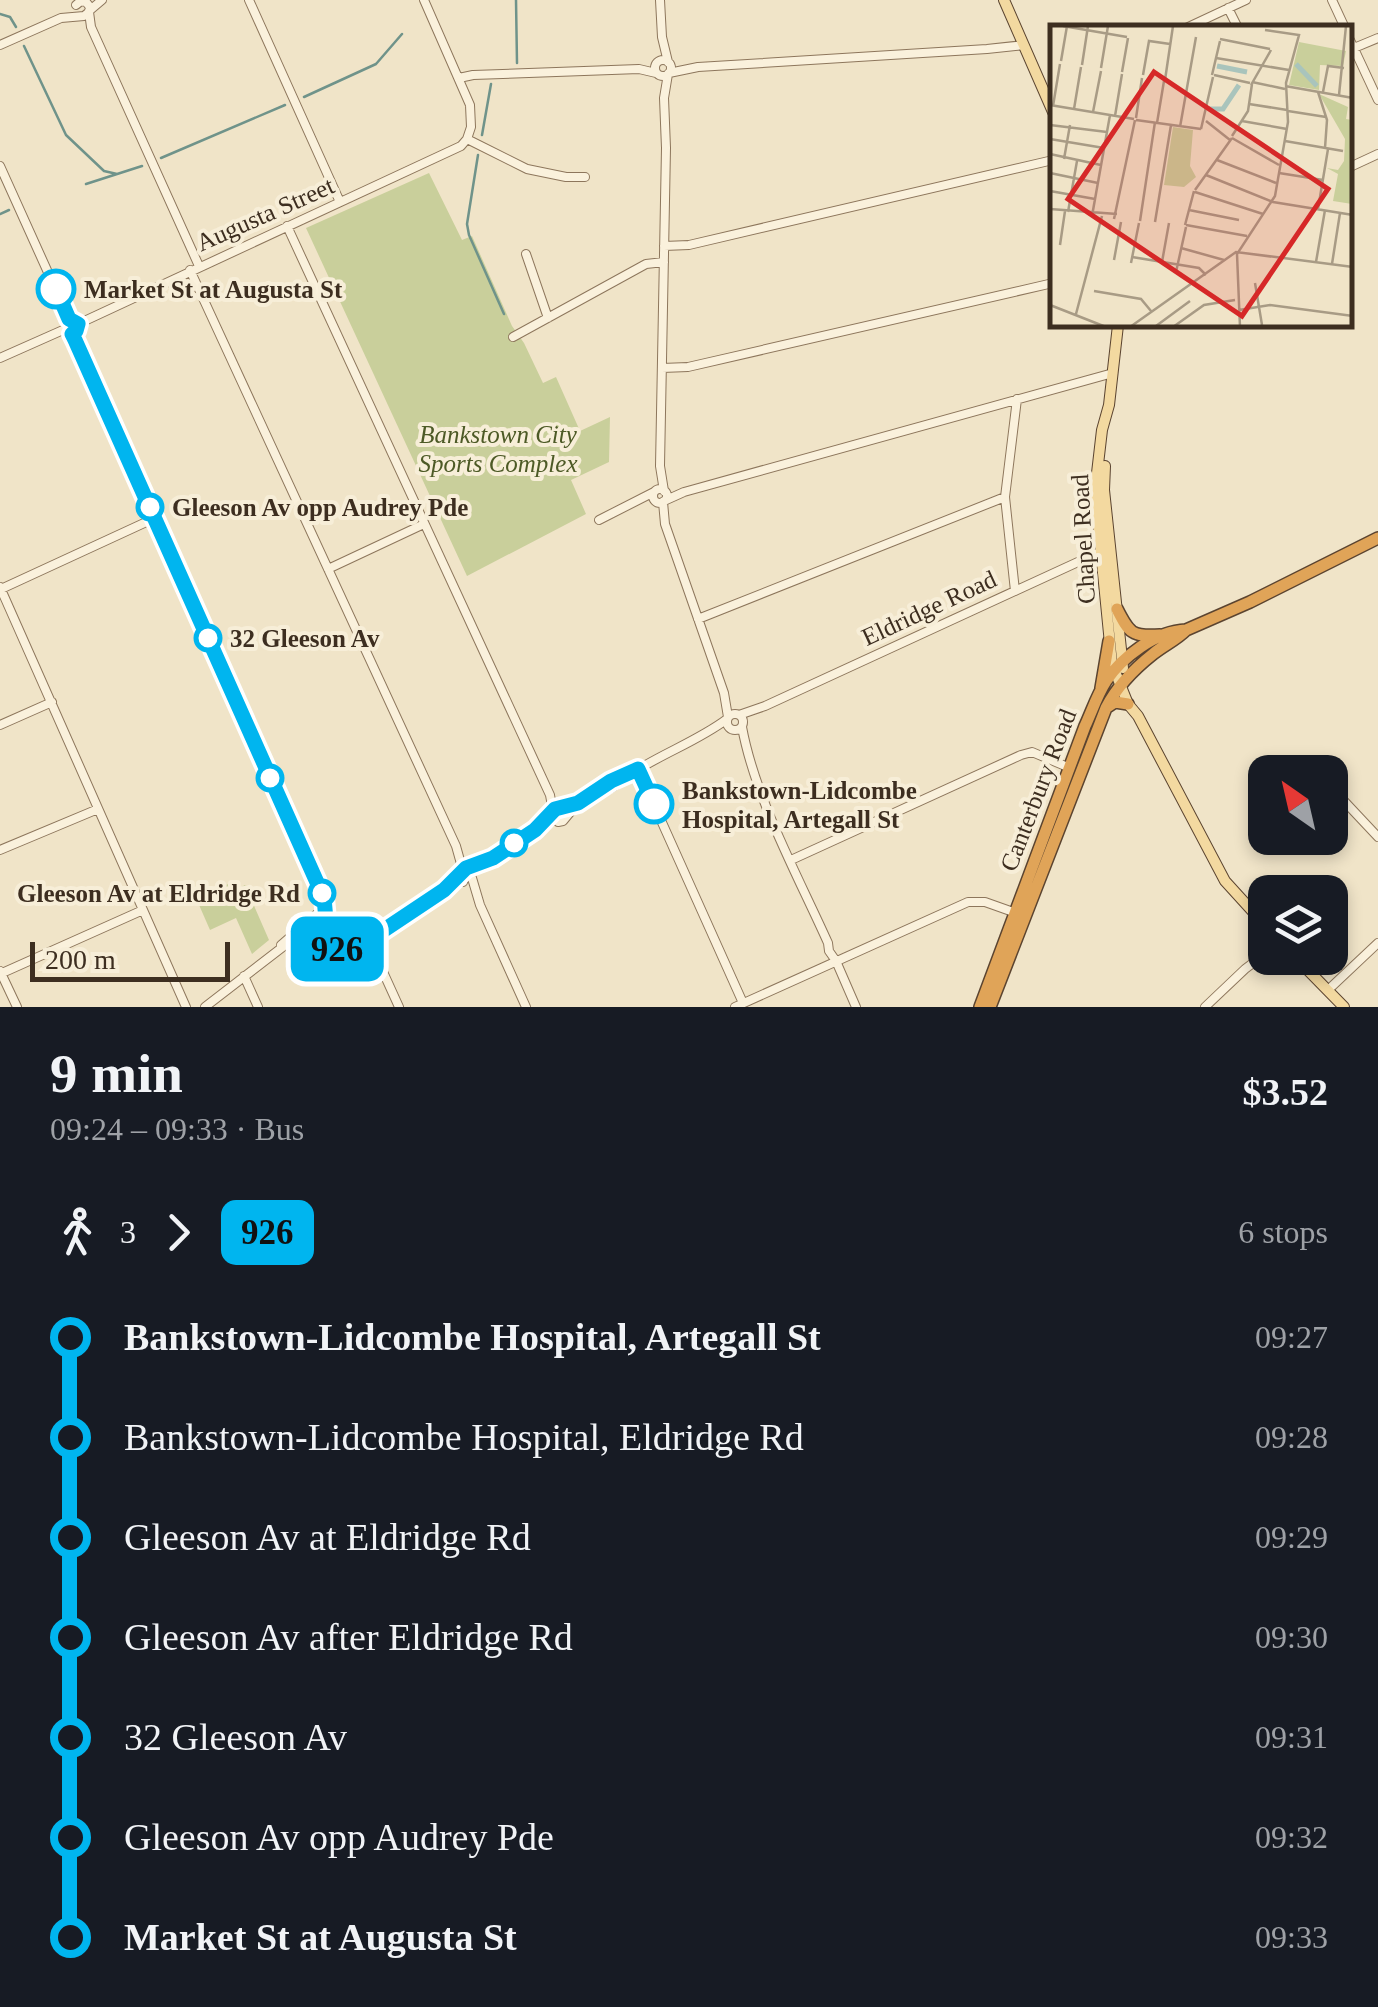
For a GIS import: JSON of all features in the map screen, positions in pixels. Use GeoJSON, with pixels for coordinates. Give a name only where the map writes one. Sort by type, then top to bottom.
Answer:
{"type":"FeatureCollection","features":[{"type":"Feature","properties":{"kind":"highway","name":"Canterbury Road"},"geometry":{"type":"LineString","coordinates":[[990,1007],[1070,768],[1106,681],[1186,630],[1378,538]]}},
{"type":"Feature","properties":{"kind":"highway"},"geometry":{"type":"LineString","coordinates":[[1117,609],[1133,633],[1164,635]]}},
{"type":"Feature","properties":{"kind":"highway","name":"Canterbury Road"},"geometry":{"type":"LineString","coordinates":[[980,1007],[1120,675],[1140,648],[1174,630],[1186,630]]}},
{"type":"Feature","properties":{"kind":"highway"},"geometry":{"type":"LineString","coordinates":[[1101,692],[1109,640]]}},
{"type":"Feature","properties":{"kind":"highway"},"geometry":{"type":"LineString","coordinates":[[1106,708],[1115,702],[1128,704]]}},
{"type":"Feature","properties":{"kind":"main road"},"geometry":{"type":"LineString","coordinates":[[1004,0],[1048,90]]}},
{"type":"Feature","properties":{"kind":"main road","name":"Chapel Road"},"geometry":{"type":"LineString","coordinates":[[1118,328],[1104,477],[1109,640],[1120,675]]}},
{"type":"Feature","properties":{"kind":"main road","name":"Chapel Road"},"geometry":{"type":"LineString","coordinates":[[1106,549],[1117,609],[1120,675]]}},
{"type":"Feature","properties":{"kind":"main road"},"geometry":{"type":"LineString","coordinates":[[1120,675],[1128,704],[1138,716]]}},
{"type":"Feature","properties":{"kind":"main road"},"geometry":{"type":"LineString","coordinates":[[1120,675],[1226,881],[1248,906]]}},
{"type":"Feature","properties":{"kind":"main road"},"geometry":{"type":"LineString","coordinates":[[1311,975],[1334,1000]]}},
{"type":"Feature","properties":{"kind":"street"},"geometry":{"type":"LineString","coordinates":[[0,45],[101,0]]}},
{"type":"Feature","properties":{"kind":"street"},"geometry":{"type":"LineString","coordinates":[[249,0],[340,202]]}},
{"type":"Feature","properties":{"kind":"street"},"geometry":{"type":"LineString","coordinates":[[424,0],[469,100],[472,115],[467,138],[528,169],[585,177]]}},
{"type":"Feature","properties":{"kind":"street"},"geometry":{"type":"LineString","coordinates":[[660,0],[666,148],[659,496],[654,506],[665,524],[748,755],[856,1007]]}},
{"type":"Feature","properties":{"kind":"street"},"geometry":{"type":"LineString","coordinates":[[1192,25],[1246,0]]}},
{"type":"Feature","properties":{"kind":"street"},"geometry":{"type":"LineString","coordinates":[[1332,0],[1344,25]]}},
{"type":"Feature","properties":{"kind":"street"},"geometry":{"type":"LineString","coordinates":[[82,7],[328,569],[526,1007]]}},
{"type":"Feature","properties":{"kind":"street"},"geometry":{"type":"LineString","coordinates":[[1228,8],[1236,25]]}},
{"type":"Feature","properties":{"kind":"street"},"geometry":{"type":"LineString","coordinates":[[1353,44],[1378,38]]}},
{"type":"Feature","properties":{"kind":"street"},"geometry":{"type":"LineString","coordinates":[[459,78],[987,50],[1024,44]]}},
{"type":"Feature","properties":{"kind":"street"},"geometry":{"type":"LineString","coordinates":[[1353,46],[1378,100]]}},
{"type":"Feature","properties":{"kind":"street","name":"Augusta Street"},"geometry":{"type":"LineString","coordinates":[[73,321],[455,150],[467,138]]}},
{"type":"Feature","properties":{"kind":"street"},"geometry":{"type":"LineString","coordinates":[[1353,166],[1378,154]]}},
{"type":"Feature","properties":{"kind":"street"},"geometry":{"type":"LineString","coordinates":[[664,246],[688,244],[1050,161]]}},
{"type":"Feature","properties":{"kind":"street"},"geometry":{"type":"LineString","coordinates":[[0,166],[73,321],[63,324],[155,518],[326,906],[321,945]]}},
{"type":"Feature","properties":{"kind":"street"},"geometry":{"type":"LineString","coordinates":[[287,226],[558,813]]}},
{"type":"Feature","properties":{"kind":"street"},"geometry":{"type":"LineString","coordinates":[[526,254],[548,318]]}},
{"type":"Feature","properties":{"kind":"street"},"geometry":{"type":"LineString","coordinates":[[512,337],[648,262],[664,262]]}},
{"type":"Feature","properties":{"kind":"street"},"geometry":{"type":"LineString","coordinates":[[662,368],[688,367],[1050,284]]}},
{"type":"Feature","properties":{"kind":"street"},"geometry":{"type":"LineString","coordinates":[[0,358],[68,332]]}},
{"type":"Feature","properties":{"kind":"street"},"geometry":{"type":"LineString","coordinates":[[599,520],[636,502],[1113,373]]}},
{"type":"Feature","properties":{"kind":"street"},"geometry":{"type":"LineString","coordinates":[[1015,591],[1005,497],[1017,399]]}},
{"type":"Feature","properties":{"kind":"street"},"geometry":{"type":"LineString","coordinates":[[698,619],[1005,497]]}},
{"type":"Feature","properties":{"kind":"street"},"geometry":{"type":"LineString","coordinates":[[155,518],[0,588],[186,1007]]}},
{"type":"Feature","properties":{"kind":"street"},"geometry":{"type":"LineString","coordinates":[[328,569],[424,524]]}},
{"type":"Feature","properties":{"kind":"street","name":"Eldridge Road"},"geometry":{"type":"LineString","coordinates":[[276,951],[300,942],[356,948],[558,813],[598,795],[638,769],[708,732],[1106,549]]}},
{"type":"Feature","properties":{"kind":"street"},"geometry":{"type":"LineString","coordinates":[[0,725],[52,702]]}},
{"type":"Feature","properties":{"kind":"street"},"geometry":{"type":"LineString","coordinates":[[791,860],[1021,754],[1032,752],[1070,768]]}},
{"type":"Feature","properties":{"kind":"street"},"geometry":{"type":"LineString","coordinates":[[638,769],[739,1005],[968,902],[985,902],[1021,914]]}},
{"type":"Feature","properties":{"kind":"street"},"geometry":{"type":"LineString","coordinates":[[1348,806],[1378,838]]}},
{"type":"Feature","properties":{"kind":"street"},"geometry":{"type":"LineString","coordinates":[[0,850],[98,809]]}},
{"type":"Feature","properties":{"kind":"street"},"geometry":{"type":"LineString","coordinates":[[204,1007],[326,906]]}},
{"type":"Feature","properties":{"kind":"street"},"geometry":{"type":"LineString","coordinates":[[16,1007],[0,973],[143,910]]}},
{"type":"Feature","properties":{"kind":"street"},"geometry":{"type":"LineString","coordinates":[[369,941],[399,1007]]}},
{"type":"Feature","properties":{"kind":"street"},"geometry":{"type":"LineString","coordinates":[[1334,1000],[1378,943]]}},
{"type":"Feature","properties":{"kind":"street"},"geometry":{"type":"LineString","coordinates":[[1205,1007],[1248,967]]}},
{"type":"Feature","properties":{"kind":"street"},"geometry":{"type":"LineString","coordinates":[[244,976],[258,1007]]}},
{"type":"Feature","properties":{"kind":"green space","name":"Bankstown City Sports Complex"},"geometry":{"type":"Polygon","coordinates":[[[429,173],[462,240],[472,236],[512,326],[543,383],[556,377],[580,431],[610,417],[609,462],[571,480],[586,514],[467,576],[306,228],[429,173]]]}},
{"type":"Feature","properties":{"kind":"green space"},"geometry":{"type":"Polygon","coordinates":[[[228,884],[232,892],[245,885],[269,940],[252,954],[236,918],[210,930],[196,898],[228,884]]]}},
{"type":"Feature","properties":{"kind":"waterway"},"geometry":{"type":"LineString","coordinates":[[516,0],[517,63]]}},
{"type":"Feature","properties":{"kind":"waterway"},"geometry":{"type":"LineString","coordinates":[[0,14],[10,17],[16,27]]}},
{"type":"Feature","properties":{"kind":"waterway"},"geometry":{"type":"LineString","coordinates":[[304,97],[376,64],[402,34]]}},
{"type":"Feature","properties":{"kind":"waterway"},"geometry":{"type":"LineString","coordinates":[[24,46],[66,135],[104,171],[117,174]]}},
{"type":"Feature","properties":{"kind":"waterway"},"geometry":{"type":"LineString","coordinates":[[482,135],[491,84]]}},
{"type":"Feature","properties":{"kind":"waterway"},"geometry":{"type":"LineString","coordinates":[[161,158],[285,105]]}},
{"type":"Feature","properties":{"kind":"waterway"},"geometry":{"type":"LineString","coordinates":[[478,155],[467,224],[504,314]]}},
{"type":"Feature","properties":{"kind":"waterway"},"geometry":{"type":"LineString","coordinates":[[86,184],[142,166]]}},
{"type":"Feature","properties":{"kind":"waterway"},"geometry":{"type":"LineString","coordinates":[[0,214],[9,210]]}},
{"type":"Feature","properties":{"kind":"bus line","name":"926"},"geometry":{"type":"LineString","coordinates":[[56,289],[69,319],[78,324],[72,334],[324,898],[326,920],[321,945],[343,949],[360,946],[444,890],[466,868],[493,858],[535,830],[555,809],[578,803],[638,769],[654,804]]}},
{"type":"Feature","properties":{"kind":"place","name":"Market St at Augusta St"},"geometry":{"type":"Point","coordinates":[56,289]}},
{"type":"Feature","properties":{"kind":"place","name":"Gleeson Av opp Audrey Pde"},"geometry":{"type":"Point","coordinates":[150,507]}},
{"type":"Feature","properties":{"kind":"place","name":"32 Gleeson Av"},"geometry":{"type":"Point","coordinates":[208,638]}},
{"type":"Feature","properties":{"kind":"place","name":"Bankstown-Lidcombe Hospital, Artegall St"},"geometry":{"type":"Point","coordinates":[654,804]}},
{"type":"Feature","properties":{"kind":"place","name":"Gleeson Av at Eldridge Rd"},"geometry":{"type":"Point","coordinates":[322,893]}}]}
